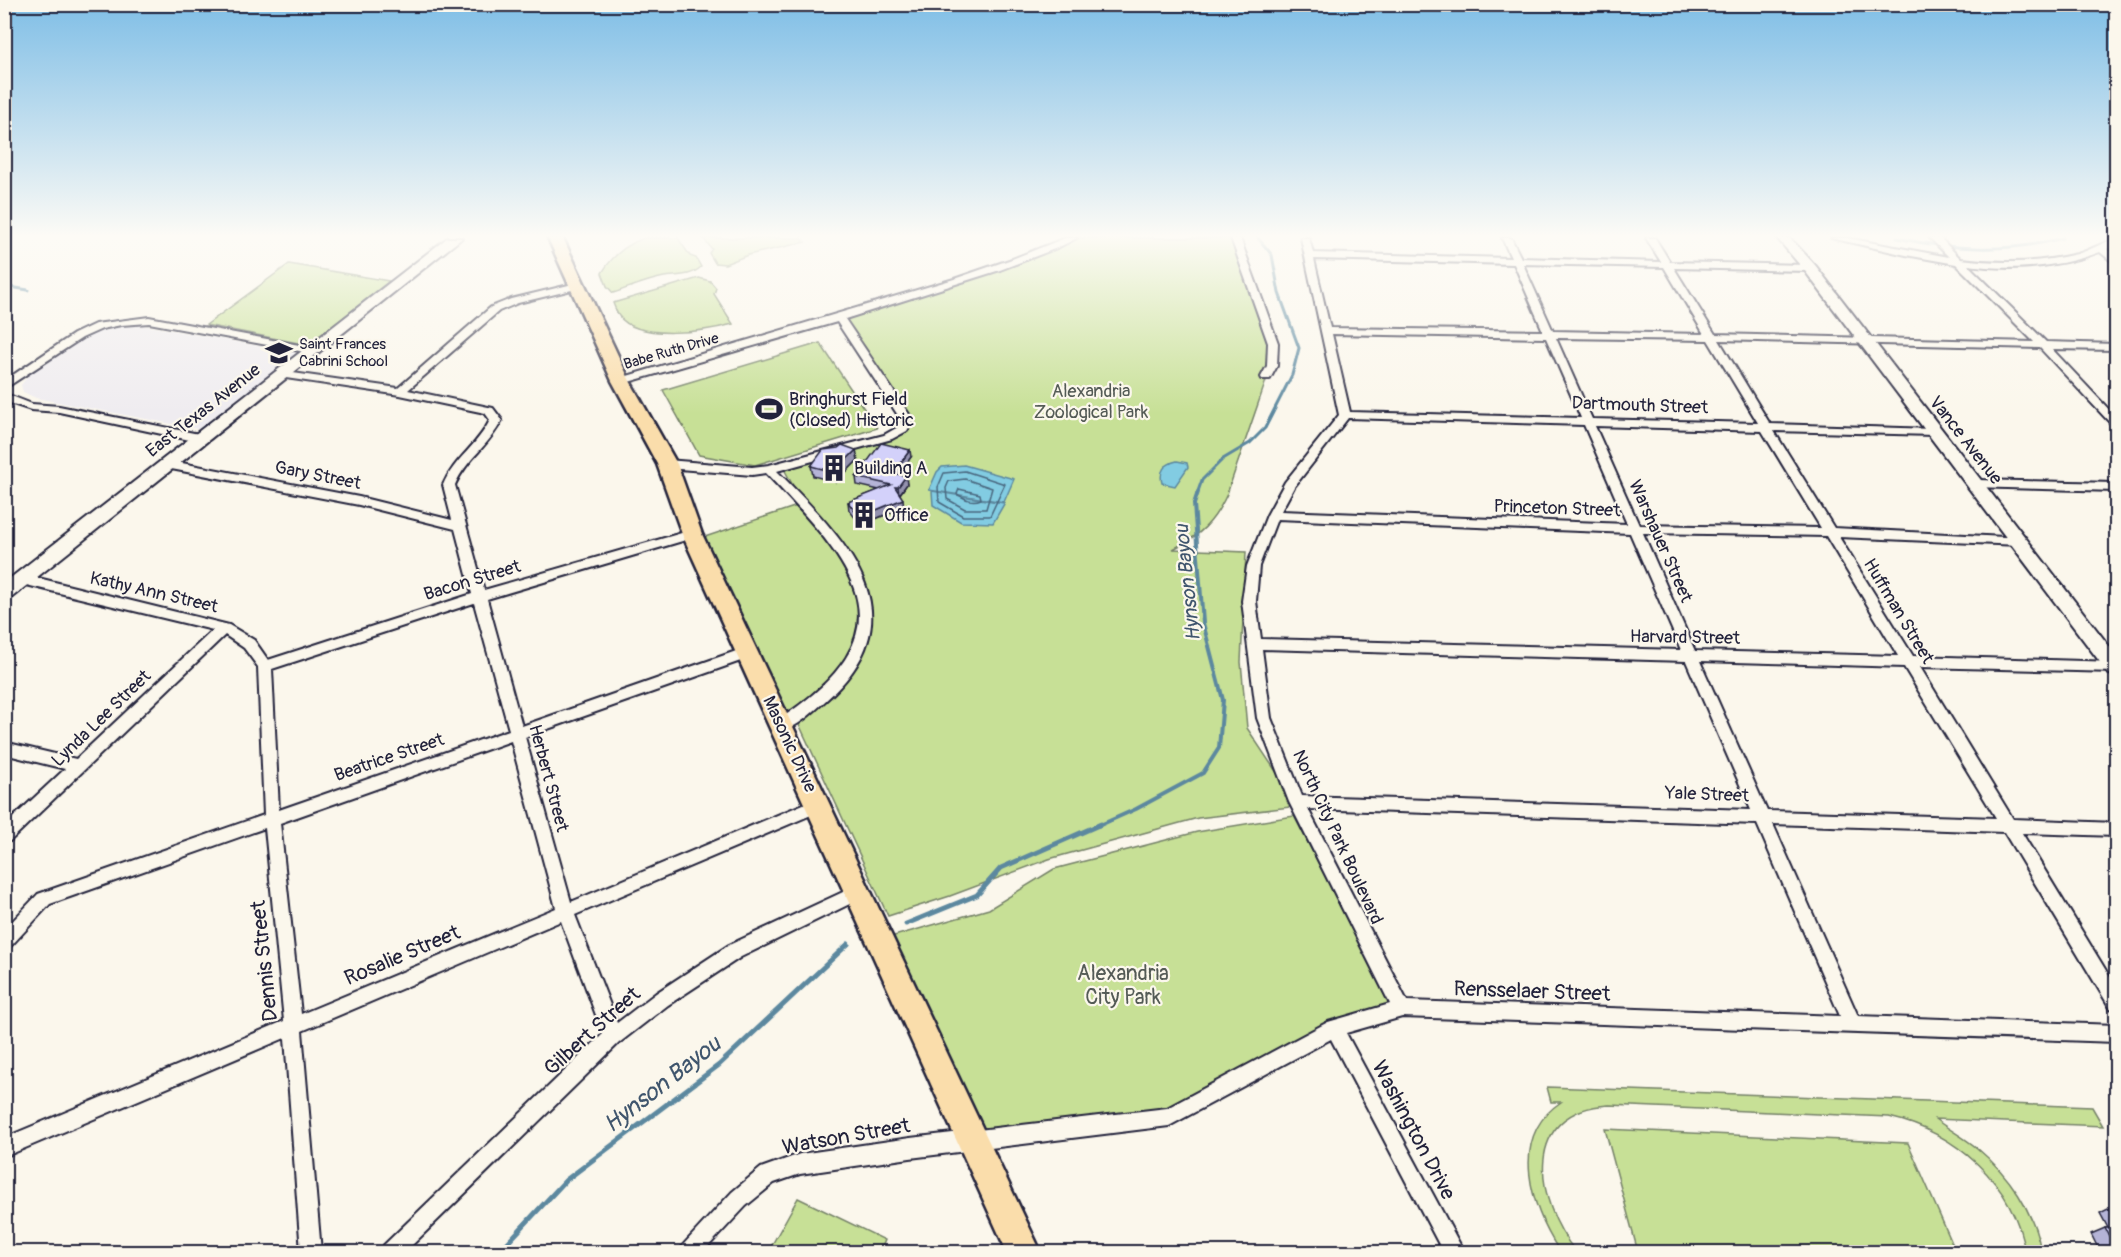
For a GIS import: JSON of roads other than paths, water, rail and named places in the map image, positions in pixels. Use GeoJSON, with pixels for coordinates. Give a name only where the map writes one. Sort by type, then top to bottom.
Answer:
{"type":"FeatureCollection","features":[{"type":"Feature","properties":{"kind":"main road","name":"Masonic Drive"},"geometry":{"type":"LineString","coordinates":[[582,297],[621,381],[667,464],[692,534],[1024,1252]]}},
{"type":"Feature","properties":{"kind":"street","name":"East Texas Avenue"},"geometry":{"type":"LineString","coordinates":[[4,593],[379,297]]}},
{"type":"Feature","properties":{"kind":"street"},"geometry":{"type":"LineString","coordinates":[[279,374],[400,392],[495,309],[533,297]]}},
{"type":"Feature","properties":{"kind":"street","name":"Babe Ruth Drive"},"geometry":{"type":"LineString","coordinates":[[621,381],[905,297]]}},
{"type":"Feature","properties":{"kind":"street"},"geometry":{"type":"LineString","coordinates":[[1256,297],[1273,343],[1272,366],[1266,377]]}},
{"type":"Feature","properties":{"kind":"street"},"geometry":{"type":"LineString","coordinates":[[1319,297],[1345,415]]}},
{"type":"Feature","properties":{"kind":"street","name":"Warshauer Street"},"geometry":{"type":"LineString","coordinates":[[1533,297],[1853,1024]]}},
{"type":"Feature","properties":{"kind":"street","name":"Huffman Street"},"geometry":{"type":"LineString","coordinates":[[1687,297],[2116,1002]]}},
{"type":"Feature","properties":{"kind":"street","name":"Vance Avenue"},"geometry":{"type":"LineString","coordinates":[[1832,297],[2116,668]]}},
{"type":"Feature","properties":{"kind":"street"},"geometry":{"type":"LineString","coordinates":[[1993,297],[2043,345],[2116,423]]}},
{"type":"Feature","properties":{"kind":"street"},"geometry":{"type":"LineString","coordinates":[[667,464],[752,471],[769,469],[888,437],[903,429],[907,420],[839,317]]}},
{"type":"Feature","properties":{"kind":"street"},"geometry":{"type":"LineString","coordinates":[[4,386],[78,336],[99,326],[149,320],[310,350]]}},
{"type":"Feature","properties":{"kind":"street"},"geometry":{"type":"LineString","coordinates":[[1327,331],[1865,340],[2116,347]]}},
{"type":"Feature","properties":{"kind":"street","name":"Herbert Street"},"geometry":{"type":"LineString","coordinates":[[400,392],[489,410],[496,420],[493,429],[453,471],[449,485],[565,911],[613,1037]]}},
{"type":"Feature","properties":{"kind":"street"},"geometry":{"type":"LineString","coordinates":[[4,396],[31,407],[59,409],[199,438]]}},
{"type":"Feature","properties":{"kind":"street","name":"Dartmouth Street"},"geometry":{"type":"LineString","coordinates":[[1345,415],[1934,432]]}},
{"type":"Feature","properties":{"kind":"street","name":"North City Park Boulevard"},"geometry":{"type":"LineString","coordinates":[[1345,415],[1289,485],[1273,515],[1253,566],[1249,601],[1253,644],[1264,718],[1297,802],[1402,1010]]}},
{"type":"Feature","properties":{"kind":"street","name":"Gary Street"},"geometry":{"type":"LineString","coordinates":[[166,464],[359,501],[462,526]]}},
{"type":"Feature","properties":{"kind":"street"},"geometry":{"type":"LineString","coordinates":[[769,469],[818,520],[855,573],[862,590],[866,624],[851,664],[843,677],[822,699],[782,725]]}},
{"type":"Feature","properties":{"kind":"street"},"geometry":{"type":"LineString","coordinates":[[1976,484],[2116,487]]}},
{"type":"Feature","properties":{"kind":"street","name":"Princeton Street"},"geometry":{"type":"LineString","coordinates":[[1273,515],[1636,529],[1830,532],[2019,541]]}},
{"type":"Feature","properties":{"kind":"street","name":"Bacon Street"},"geometry":{"type":"LineString","coordinates":[[265,666],[480,596],[692,534]]}},
{"type":"Feature","properties":{"kind":"street","name":"Kathy Ann Street"},"geometry":{"type":"LineString","coordinates":[[22,579],[224,628],[249,644],[265,666]]}},
{"type":"Feature","properties":{"kind":"street","name":"Lynda Lee Street"},"geometry":{"type":"LineString","coordinates":[[4,836],[224,628]]}},
{"type":"Feature","properties":{"kind":"street","name":"Harvard Street"},"geometry":{"type":"LineString","coordinates":[[1253,644],[1908,660],[2116,668]]}},
{"type":"Feature","properties":{"kind":"street","name":"Beatrice Street"},"geometry":{"type":"LineString","coordinates":[[4,942],[44,899],[747,653]]}},
{"type":"Feature","properties":{"kind":"street","name":"Dennis Street"},"geometry":{"type":"LineString","coordinates":[[265,666],[272,819],[293,1024],[311,1252]]}},
{"type":"Feature","properties":{"kind":"street"},"geometry":{"type":"LineString","coordinates":[[4,748],[79,766]]}},
{"type":"Feature","properties":{"kind":"street","name":"Yale Street"},"geometry":{"type":"LineString","coordinates":[[1297,802],[1761,815],[2116,829]]}},
{"type":"Feature","properties":{"kind":"street","name":"Rosalie Street"},"geometry":{"type":"LineString","coordinates":[[4,1148],[293,1024],[818,805]]}},
{"type":"Feature","properties":{"kind":"street","name":"Gilbert Street"},"geometry":{"type":"LineString","coordinates":[[391,1252],[613,1037],[662,999],[735,951],[858,892]]}},
{"type":"Feature","properties":{"kind":"street","name":"Rensselaer Street"},"geometry":{"type":"LineString","coordinates":[[972,1142],[1169,1117],[1334,1028],[1402,1010],[2116,1034]]}},
{"type":"Feature","properties":{"kind":"street","name":"Washington Drive"},"geometry":{"type":"LineString","coordinates":[[1334,1028],[1454,1252]]}},
{"type":"Feature","properties":{"kind":"street","name":"Watson Street"},"geometry":{"type":"LineString","coordinates":[[690,1252],[739,1199],[768,1175],[800,1164],[910,1148],[972,1142]]}},
{"type":"Feature","properties":{"kind":"water"},"geometry":{"type":"Polygon","coordinates":[[[1177,461],[1187,463],[1188,467],[1175,486],[1162,483],[1161,475],[1164,469],[1177,461]]]}},
{"type":"Feature","properties":{"kind":"water"},"geometry":{"type":"Polygon","coordinates":[[[964,465],[1014,479],[1004,502],[929,490],[937,472],[942,467],[964,465]]]}},
{"type":"Feature","properties":{"kind":"water"},"geometry":{"type":"Polygon","coordinates":[[[932,491],[1004,504],[993,523],[961,522],[933,505],[932,491]]]}},
{"type":"Feature","properties":{"kind":"waterway","name":"Hynson Bayou"},"geometry":{"type":"LineString","coordinates":[[1197,494],[1202,480],[1223,459],[1250,443],[1265,428],[1292,375],[1299,348],[1280,297]]}},
{"type":"Feature","properties":{"kind":"waterway","name":"Hynson Bayou"},"geometry":{"type":"LineString","coordinates":[[1098,826],[1136,809],[1203,773],[1219,748],[1223,700],[1203,623],[1194,504],[1198,492]]}},
{"type":"Feature","properties":{"kind":"waterway","name":"Hynson Bayou"},"geometry":{"type":"LineString","coordinates":[[906,924],[977,895],[1001,868],[1101,824]]}},
{"type":"Feature","properties":{"kind":"waterway","name":"Hynson Bayou"},"geometry":{"type":"LineString","coordinates":[[499,1252],[566,1180],[719,1065],[848,944]]}},
{"type":"Feature","properties":{"kind":"place","name":"Saint Frances Cabrini School"},"geometry":{"type":"Point","coordinates":[279,353]}},
{"type":"Feature","properties":{"kind":"place","name":"Bringhurst Field (Closed) Historic"},"geometry":{"type":"Point","coordinates":[769,409]}},
{"type":"Feature","properties":{"kind":"place","name":"Building A"},"geometry":{"type":"Point","coordinates":[834,468]}},
{"type":"Feature","properties":{"kind":"place","name":"Office"},"geometry":{"type":"Point","coordinates":[864,515]}},
{"type":"Feature","properties":{"kind":"park label","name":"Alexandria Zoological Park"},"geometry":{"type":"Point","coordinates":[1091,401]}},
{"type":"Feature","properties":{"kind":"park label","name":"Alexandria City Park"},"geometry":{"type":"Point","coordinates":[1123,985]}}]}
